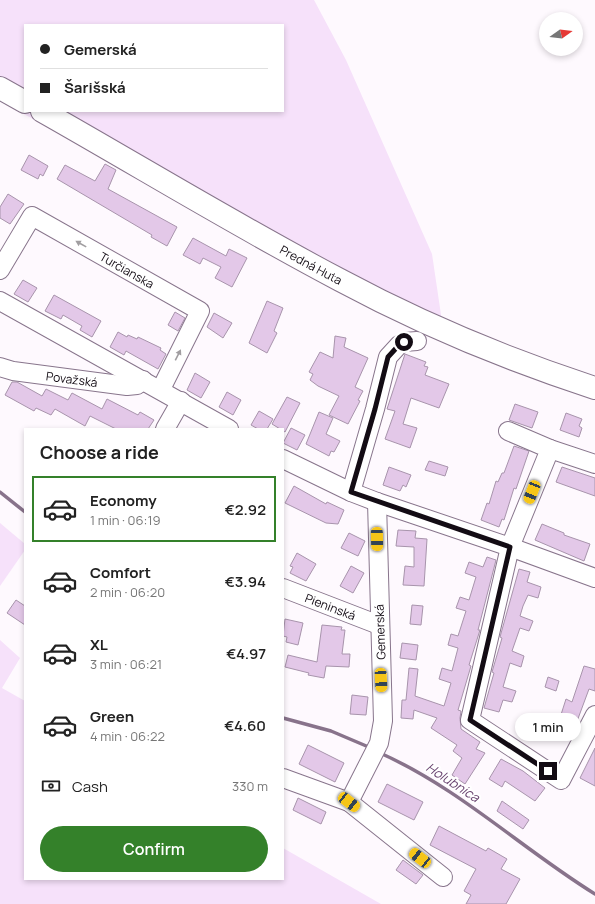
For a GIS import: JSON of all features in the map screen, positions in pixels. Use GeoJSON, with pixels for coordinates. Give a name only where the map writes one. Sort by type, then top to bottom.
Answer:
{"type":"FeatureCollection","features":[{"type":"Feature","properties":{"kind":"main road"},"geometry":{"type":"LineString","coordinates":[[0,88],[24,101]]}},
{"type":"Feature","properties":{"kind":"main road","name":"Predná Huta"},"geometry":{"type":"LineString","coordinates":[[44,112],[340,280],[470,340],[549,373],[595,388]]}},
{"type":"Feature","properties":{"kind":"street","name":"Turčianska"},"geometry":{"type":"LineString","coordinates":[[0,270],[32,216],[200,311],[161,390]]}},
{"type":"Feature","properties":{"kind":"street"},"geometry":{"type":"LineString","coordinates":[[0,301],[227,428]]}},
{"type":"Feature","properties":{"kind":"street"},"geometry":{"type":"LineString","coordinates":[[351,492],[375,409],[388,357],[399,345],[404,342],[418,341]]}},
{"type":"Feature","properties":{"kind":"street"},"geometry":{"type":"LineString","coordinates":[[102,383],[111,363]]}},
{"type":"Feature","properties":{"kind":"street","name":"Považská"},"geometry":{"type":"LineString","coordinates":[[0,367],[13,371],[133,386],[143,380]]}},
{"type":"Feature","properties":{"kind":"street"},"geometry":{"type":"LineString","coordinates":[[166,428],[181,401]]}},
{"type":"Feature","properties":{"kind":"street"},"geometry":{"type":"LineString","coordinates":[[508,432],[550,449],[595,464]]}},
{"type":"Feature","properties":{"kind":"street"},"geometry":{"type":"LineString","coordinates":[[550,449],[510,547],[470,720],[561,780],[595,715]]}},
{"type":"Feature","properties":{"kind":"street"},"geometry":{"type":"LineString","coordinates":[[284,459],[351,492],[377,502],[510,547],[595,578]]}},
{"type":"Feature","properties":{"kind":"street","name":"Gemerská"},"geometry":{"type":"LineString","coordinates":[[349,802],[375,750],[383,721],[379,625],[377,502]]}},
{"type":"Feature","properties":{"kind":"street","name":"Pieninská"},"geometry":{"type":"LineString","coordinates":[[284,588],[379,625]]}},
{"type":"Feature","properties":{"kind":"street"},"geometry":{"type":"LineString","coordinates":[[284,778],[349,802],[443,877]]}},
{"type":"Feature","properties":{"kind":"shaded area"},"geometry":{"type":"Polygon","coordinates":[[[0,0],[314,0],[346,60],[432,254],[444,335],[397,317],[0,101],[0,0]]]}},
{"type":"Feature","properties":{"kind":"shaded area"},"geometry":{"type":"Polygon","coordinates":[[[0,523],[24,543],[24,551],[0,586],[0,523]]]}},
{"type":"Feature","properties":{"kind":"shaded area"},"geometry":{"type":"Polygon","coordinates":[[[0,640],[20,658],[2,688],[24,700],[24,880],[284,880],[284,849],[381,904],[0,904],[0,640]]]}},
{"type":"Feature","properties":{"kind":"building"},"geometry":{"type":"Polygon","coordinates":[[[29,155],[48,166],[43,176],[40,174],[38,179],[21,170],[29,155]]]}},
{"type":"Feature","properties":{"kind":"building"},"geometry":{"type":"Polygon","coordinates":[[[105,164],[116,170],[108,189],[177,227],[167,246],[151,237],[152,235],[57,179],[65,165],[95,181],[105,164]]]}},
{"type":"Feature","properties":{"kind":"building"},"geometry":{"type":"Polygon","coordinates":[[[8,194],[24,204],[10,224],[0,218],[0,207],[8,194]]]}},
{"type":"Feature","properties":{"kind":"building"},"geometry":{"type":"Polygon","coordinates":[[[193,238],[226,256],[229,249],[247,258],[232,287],[215,278],[221,267],[203,258],[200,264],[183,255],[193,238]]]}},
{"type":"Feature","properties":{"kind":"building"},"geometry":{"type":"Polygon","coordinates":[[[23,280],[37,288],[28,302],[14,294],[23,280]]]}},
{"type":"Feature","properties":{"kind":"building"},"geometry":{"type":"Polygon","coordinates":[[[54,295],[101,321],[92,337],[80,330],[82,326],[63,315],[61,319],[45,311],[54,295]]]}},
{"type":"Feature","properties":{"kind":"building"},"geometry":{"type":"Polygon","coordinates":[[[267,301],[283,308],[274,331],[277,333],[267,353],[249,343],[267,301]]]}},
{"type":"Feature","properties":{"kind":"building"},"geometry":{"type":"Polygon","coordinates":[[[175,312],[185,318],[178,331],[168,325],[175,312]]]}},
{"type":"Feature","properties":{"kind":"building"},"geometry":{"type":"Polygon","coordinates":[[[214,313],[232,323],[223,338],[207,327],[214,313]]]}},
{"type":"Feature","properties":{"kind":"building"},"geometry":{"type":"Polygon","coordinates":[[[118,332],[127,337],[128,335],[137,339],[138,337],[161,348],[160,350],[166,354],[158,369],[126,351],[124,355],[110,347],[118,332]]]}},
{"type":"Feature","properties":{"kind":"building"},"geometry":{"type":"Polygon","coordinates":[[[335,336],[346,338],[344,347],[368,358],[355,387],[363,391],[358,400],[360,401],[348,424],[329,415],[339,396],[318,386],[310,380],[313,374],[309,372],[320,352],[333,358],[335,336]]]}},
{"type":"Feature","properties":{"kind":"building"},"geometry":{"type":"Polygon","coordinates":[[[405,354],[426,362],[424,366],[428,367],[425,375],[449,384],[439,408],[411,398],[403,424],[417,428],[410,448],[385,439],[395,411],[387,409],[405,354]]]}},
{"type":"Feature","properties":{"kind":"building"},"geometry":{"type":"Polygon","coordinates":[[[195,373],[210,382],[201,398],[187,390],[195,373]]]}},
{"type":"Feature","properties":{"kind":"building"},"geometry":{"type":"Polygon","coordinates":[[[12,382],[17,382],[42,396],[46,389],[68,400],[72,393],[102,409],[107,399],[138,415],[140,412],[154,420],[149,428],[114,428],[90,416],[85,426],[55,409],[51,415],[36,408],[34,411],[5,395],[12,382]]]}},
{"type":"Feature","properties":{"kind":"building"},"geometry":{"type":"Polygon","coordinates":[[[227,392],[241,400],[233,415],[219,407],[227,392]]]}},
{"type":"Feature","properties":{"kind":"building"},"geometry":{"type":"Polygon","coordinates":[[[287,397],[300,403],[285,432],[284,428],[278,428],[272,424],[287,397]]]}},
{"type":"Feature","properties":{"kind":"building"},"geometry":{"type":"Polygon","coordinates":[[[515,404],[538,412],[532,428],[509,420],[515,404]]]}},
{"type":"Feature","properties":{"kind":"building"},"geometry":{"type":"Polygon","coordinates":[[[259,411],[273,419],[268,428],[256,428],[251,425],[259,411]]]}},
{"type":"Feature","properties":{"kind":"building"},"geometry":{"type":"Polygon","coordinates":[[[319,412],[333,418],[326,434],[340,441],[334,452],[331,451],[329,456],[306,444],[319,412]]]}},
{"type":"Feature","properties":{"kind":"building"},"geometry":{"type":"Polygon","coordinates":[[[566,413],[582,419],[579,426],[582,428],[579,437],[560,430],[566,413]]]}},
{"type":"Feature","properties":{"kind":"building"},"geometry":{"type":"Polygon","coordinates":[[[291,428],[305,435],[297,450],[284,444],[291,428]]]}},
{"type":"Feature","properties":{"kind":"building"},"geometry":{"type":"Polygon","coordinates":[[[514,446],[529,451],[516,489],[514,488],[504,520],[502,519],[499,527],[481,520],[487,503],[489,504],[496,481],[498,482],[502,473],[504,473],[514,446]]]}},
{"type":"Feature","properties":{"kind":"building"},"geometry":{"type":"Polygon","coordinates":[[[429,461],[448,467],[445,476],[425,470],[429,461]]]}},
{"type":"Feature","properties":{"kind":"building"},"geometry":{"type":"Polygon","coordinates":[[[389,467],[411,475],[406,487],[403,485],[400,491],[383,485],[389,467]]]}},
{"type":"Feature","properties":{"kind":"building"},"geometry":{"type":"Polygon","coordinates":[[[562,467],[595,478],[595,496],[556,482],[562,467]]]}},
{"type":"Feature","properties":{"kind":"building"},"geometry":{"type":"Polygon","coordinates":[[[294,486],[326,504],[327,502],[344,510],[338,524],[326,523],[285,503],[294,486]]]}},
{"type":"Feature","properties":{"kind":"building"},"geometry":{"type":"Polygon","coordinates":[[[542,524],[564,533],[564,535],[590,544],[584,561],[535,540],[542,524]]]}},
{"type":"Feature","properties":{"kind":"building"},"geometry":{"type":"Polygon","coordinates":[[[398,530],[416,531],[415,538],[427,539],[424,586],[403,585],[405,566],[414,567],[414,547],[396,546],[398,530]]]}},
{"type":"Feature","properties":{"kind":"building"},"geometry":{"type":"Polygon","coordinates":[[[349,533],[365,541],[358,556],[341,548],[349,533]]]}},
{"type":"Feature","properties":{"kind":"building"},"geometry":{"type":"Polygon","coordinates":[[[297,553],[316,564],[306,581],[290,573],[293,567],[290,566],[297,553]]]}},
{"type":"Feature","properties":{"kind":"building"},"geometry":{"type":"Polygon","coordinates":[[[487,557],[496,560],[478,630],[480,630],[469,665],[471,666],[458,710],[461,711],[461,729],[480,742],[476,749],[485,753],[465,784],[452,775],[462,758],[453,751],[457,745],[431,728],[437,718],[414,710],[413,719],[401,718],[402,700],[406,700],[409,668],[418,669],[415,696],[444,706],[451,683],[439,679],[442,668],[452,671],[458,648],[448,645],[451,634],[458,636],[466,611],[456,608],[460,597],[469,600],[476,577],[465,573],[469,562],[483,567],[487,557]]]}},
{"type":"Feature","properties":{"kind":"building"},"geometry":{"type":"Polygon","coordinates":[[[351,566],[364,573],[353,593],[340,586],[351,566]]]}},
{"type":"Feature","properties":{"kind":"building"},"geometry":{"type":"Polygon","coordinates":[[[519,569],[530,572],[527,582],[541,587],[538,598],[528,595],[523,606],[520,616],[533,621],[529,631],[520,628],[512,651],[524,656],[521,667],[510,663],[503,687],[516,691],[512,702],[503,700],[499,712],[484,708],[494,673],[492,672],[502,638],[500,637],[519,569]]]}},
{"type":"Feature","properties":{"kind":"building"},"geometry":{"type":"Polygon","coordinates":[[[16,600],[24,605],[24,624],[7,613],[16,600]]]}},
{"type":"Feature","properties":{"kind":"building"},"geometry":{"type":"Polygon","coordinates":[[[412,605],[423,606],[421,625],[410,624],[412,605]]]}},
{"type":"Feature","properties":{"kind":"building"},"geometry":{"type":"Polygon","coordinates":[[[285,619],[303,623],[298,645],[286,642],[287,637],[284,636],[285,619]]]}},
{"type":"Feature","properties":{"kind":"building"},"geometry":{"type":"Polygon","coordinates":[[[322,625],[342,627],[341,630],[345,630],[342,654],[350,654],[349,667],[326,666],[324,678],[308,675],[309,673],[285,667],[288,655],[317,662],[322,625]]]}},
{"type":"Feature","properties":{"kind":"building"},"geometry":{"type":"Polygon","coordinates":[[[402,643],[418,645],[416,660],[400,658],[402,643]]]}},
{"type":"Feature","properties":{"kind":"building"},"geometry":{"type":"Polygon","coordinates":[[[584,666],[595,669],[595,691],[589,689],[576,724],[573,723],[571,729],[558,724],[566,699],[572,702],[584,666]]]}},
{"type":"Feature","properties":{"kind":"building"},"geometry":{"type":"Polygon","coordinates":[[[548,677],[559,681],[556,691],[545,687],[548,677]]]}},
{"type":"Feature","properties":{"kind":"building"},"geometry":{"type":"Polygon","coordinates":[[[352,695],[368,697],[366,715],[350,714],[352,695]]]}},
{"type":"Feature","properties":{"kind":"building"},"geometry":{"type":"Polygon","coordinates":[[[308,745],[344,763],[335,782],[299,764],[308,745]]]}},
{"type":"Feature","properties":{"kind":"building"},"geometry":{"type":"Polygon","coordinates":[[[595,748],[595,786],[580,778],[595,748]]]}},
{"type":"Feature","properties":{"kind":"building"},"geometry":{"type":"Polygon","coordinates":[[[501,759],[523,771],[545,788],[535,801],[505,781],[502,787],[489,779],[501,759]]]}},
{"type":"Feature","properties":{"kind":"building"},"geometry":{"type":"Polygon","coordinates":[[[387,784],[423,802],[414,820],[378,802],[387,784]]]}},
{"type":"Feature","properties":{"kind":"building"},"geometry":{"type":"Polygon","coordinates":[[[298,798],[326,812],[321,824],[293,810],[298,798]]]}},
{"type":"Feature","properties":{"kind":"building"},"geometry":{"type":"Polygon","coordinates":[[[502,801],[529,820],[523,829],[497,811],[502,801]]]}},
{"type":"Feature","properties":{"kind":"building"},"geometry":{"type":"Polygon","coordinates":[[[439,826],[486,851],[488,848],[507,859],[501,869],[520,879],[506,904],[466,904],[471,895],[464,891],[476,869],[430,845],[439,826]]]}},
{"type":"Feature","properties":{"kind":"building"},"geometry":{"type":"Polygon","coordinates":[[[403,860],[423,875],[416,884],[396,870],[403,860]]]}},
{"type":"Feature","properties":{"kind":"waterway","name":"Holubnica"},"geometry":{"type":"LineString","coordinates":[[0,492],[24,511]]}},
{"type":"Feature","properties":{"kind":"waterway","name":"Holubnica"},"geometry":{"type":"LineString","coordinates":[[284,718],[331,731],[371,748]]}},
{"type":"Feature","properties":{"kind":"waterway","name":"Holubnica"},"geometry":{"type":"LineString","coordinates":[[380,753],[437,783],[595,894]]}},
{"type":"Feature","properties":{"kind":"route"},"geometry":{"type":"LineString","coordinates":[[404,342],[394,349],[388,357],[375,409],[351,492],[510,547],[470,720],[548,771]]}}]}
